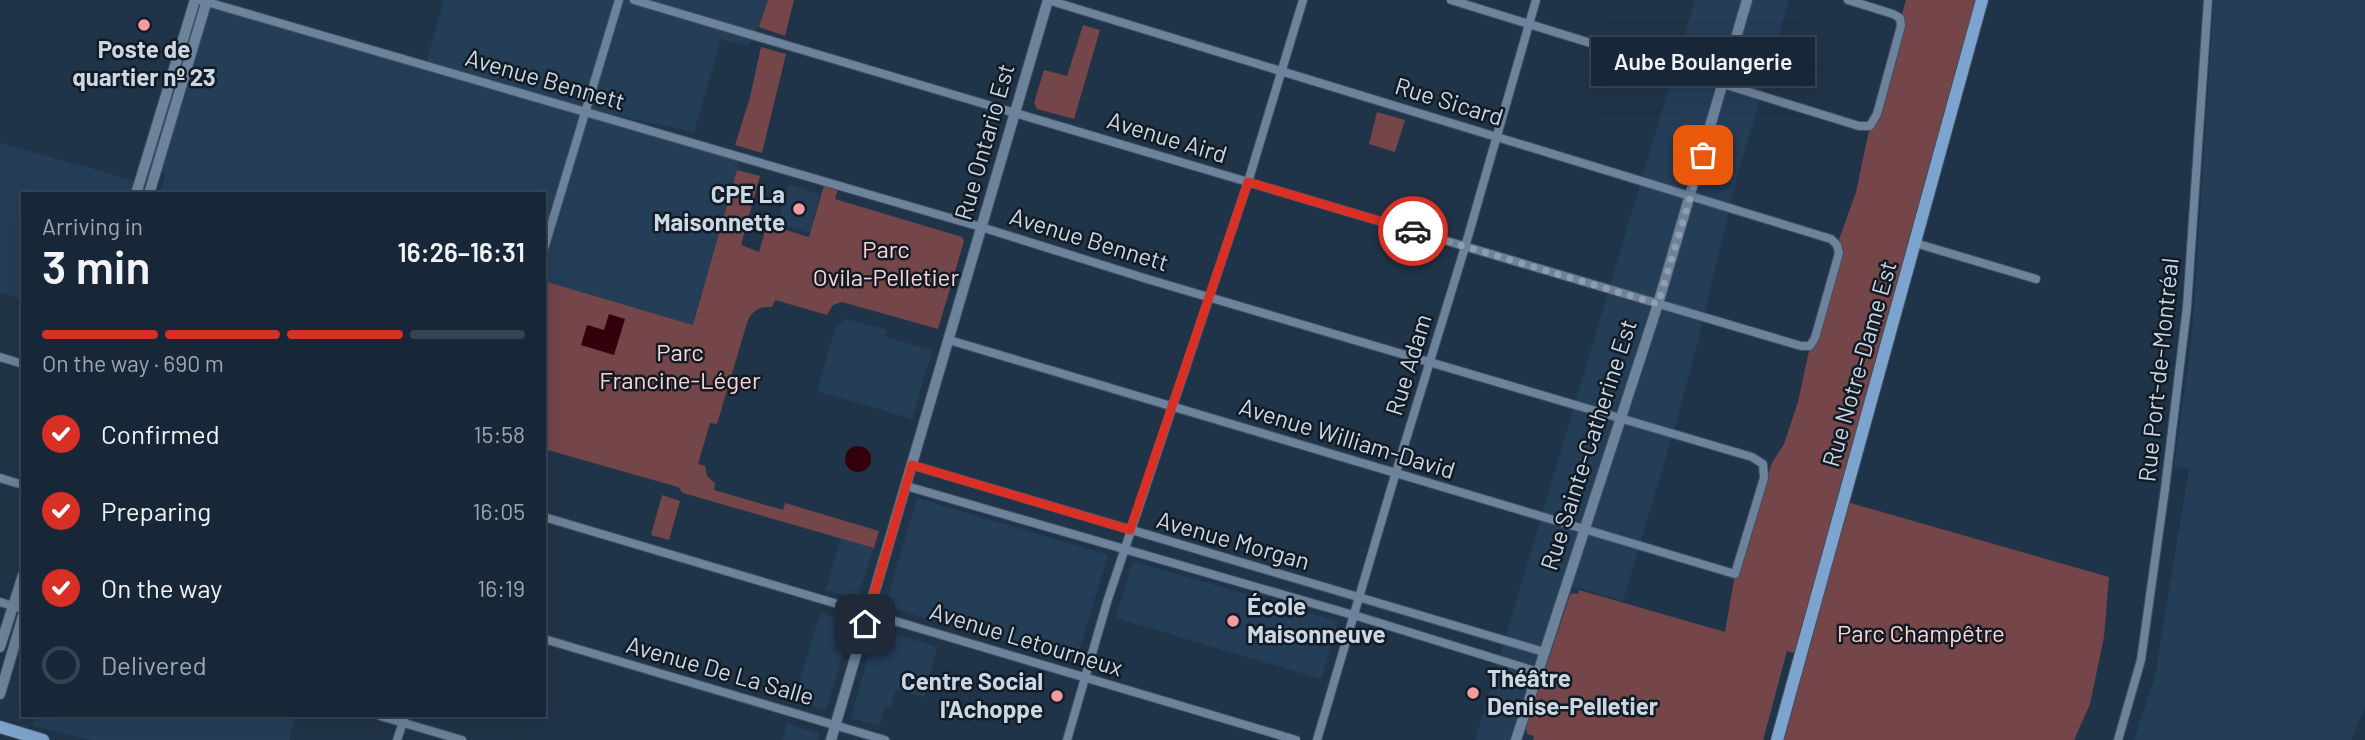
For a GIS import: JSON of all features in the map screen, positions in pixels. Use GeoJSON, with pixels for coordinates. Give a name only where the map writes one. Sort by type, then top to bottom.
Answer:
{"type":"FeatureCollection","features":[{"type":"Feature","properties":{"kind":"main road","name":"Rue Ontario Est"},"geometry":{"type":"LineString","coordinates":[[831,740],[1048,0]]}},
{"type":"Feature","properties":{"kind":"main road","name":"Rue Sainte-Catherine Est"},"geometry":{"type":"LineString","coordinates":[[1516,740],[1658,304],[1747,0]]}},
{"type":"Feature","properties":{"kind":"main road","name":"Rue Notre-Dame Est"},"geometry":{"type":"LineString","coordinates":[[1777,740],[1982,0]]}},
{"type":"Feature","properties":{"kind":"main road"},"geometry":{"type":"LineString","coordinates":[[137,192],[202,1]]}},
{"type":"Feature","properties":{"kind":"main road"},"geometry":{"type":"LineString","coordinates":[[150,192],[202,1]]}},
{"type":"Feature","properties":{"kind":"main road"},"geometry":{"type":"LineString","coordinates":[[0,647],[18,608],[21,588]]}},
{"type":"Feature","properties":{"kind":"main road"},"geometry":{"type":"LineString","coordinates":[[0,694],[21,623]]}},
{"type":"Feature","properties":{"kind":"main road"},"geometry":{"type":"LineString","coordinates":[[0,727],[43,740]]}},
{"type":"Feature","properties":{"kind":"main road"},"geometry":{"type":"LineString","coordinates":[[0,736],[14,740]]}},
{"type":"Feature","properties":{"kind":"street"},"geometry":{"type":"LineString","coordinates":[[546,242],[619,0]]}},
{"type":"Feature","properties":{"kind":"street","name":"Avenue Aird"},"geometry":{"type":"LineString","coordinates":[[634,0],[1658,304],[1801,346],[1810,346]]}},
{"type":"Feature","properties":{"kind":"street","name":"Rue Sicard"},"geometry":{"type":"LineString","coordinates":[[1048,0],[1831,239],[1837,245],[1839,253],[1815,338],[1810,346]]}},
{"type":"Feature","properties":{"kind":"street"},"geometry":{"type":"LineString","coordinates":[[1066,740],[1124,548],[1248,182],[1303,0]]}},
{"type":"Feature","properties":{"kind":"street"},"geometry":{"type":"LineString","coordinates":[[1451,0],[1859,126],[1870,126],[1877,114],[1901,26],[1900,18],[1848,0]]}},
{"type":"Feature","properties":{"kind":"street","name":"Rue Adam"},"geometry":{"type":"LineString","coordinates":[[1317,740],[1536,0]]}},
{"type":"Feature","properties":{"kind":"street","name":"Rue Port-de-Montréal"},"geometry":{"type":"LineString","coordinates":[[2118,740],[2141,660],[2165,489],[2187,307],[2208,0]]}},
{"type":"Feature","properties":{"kind":"street","name":"Avenue Bennett"},"geometry":{"type":"LineString","coordinates":[[202,1],[981,227],[1752,457],[1763,464],[1764,478],[1735,574]]}},
{"type":"Feature","properties":{"kind":"street"},"geometry":{"type":"LineString","coordinates":[[1915,243],[2036,279]]}},
{"type":"Feature","properties":{"kind":"street","name":"Avenue William-David"},"geometry":{"type":"LineString","coordinates":[[949,340],[1735,574]]}},
{"type":"Feature","properties":{"kind":"street"},"geometry":{"type":"LineString","coordinates":[[0,357],[21,363]]}},
{"type":"Feature","properties":{"kind":"street","name":"Avenue Morgan"},"geometry":{"type":"LineString","coordinates":[[912,465],[1544,652]]}},
{"type":"Feature","properties":{"kind":"street"},"geometry":{"type":"LineString","coordinates":[[0,478],[21,484]]}},
{"type":"Feature","properties":{"kind":"street","name":"Avenue Morgan"},"geometry":{"type":"LineString","coordinates":[[906,486],[1353,615],[1538,672]]}},
{"type":"Feature","properties":{"kind":"street","name":"Avenue Letourneux"},"geometry":{"type":"LineString","coordinates":[[546,518],[1296,740]]}},
{"type":"Feature","properties":{"kind":"street"},"geometry":{"type":"LineString","coordinates":[[0,602],[18,608]]}},
{"type":"Feature","properties":{"kind":"street","name":"Avenue De La Salle"},"geometry":{"type":"LineString","coordinates":[[546,640],[885,740]]}},
{"type":"Feature","properties":{"kind":"street"},"geometry":{"type":"LineString","coordinates":[[397,740],[403,719],[462,740]]}},
{"type":"Feature","properties":{"kind":"shaded area"},"geometry":{"type":"Polygon","coordinates":[[[444,0],[768,0],[748,46],[721,39],[694,132],[542,100],[740,159],[693,325],[546,282],[546,192],[161,192],[166,174],[155,174],[206,3],[425,67],[444,0]]]}},
{"type":"Feature","properties":{"kind":"shaded area"},"geometry":{"type":"Polygon","coordinates":[[[1695,0],[1789,0],[1737,177],[1677,420],[1623,601],[1562,583],[1512,740],[1475,740],[1695,0]]]}},
{"type":"Feature","properties":{"kind":"shaded area"},"geometry":{"type":"Polygon","coordinates":[[[2214,0],[2365,0],[2365,707],[2351,740],[2134,740],[2155,677],[2189,469],[2174,466],[2192,334],[2214,0]]]}},
{"type":"Feature","properties":{"kind":"shaded area"},"geometry":{"type":"Polygon","coordinates":[[[0,143],[140,182],[137,192],[21,192],[21,299],[0,293],[0,143]]]}},
{"type":"Feature","properties":{"kind":"shaded area","name":"CPE La Maisonnette"},"geometry":{"type":"Polygon","coordinates":[[[789,184],[820,194],[810,233],[777,223],[789,184]]]}},
{"type":"Feature","properties":{"kind":"shaded area"},"geometry":{"type":"Polygon","coordinates":[[[609,314],[625,319],[614,355],[581,345],[587,325],[604,330],[609,314]]]}},
{"type":"Feature","properties":{"kind":"shaded area"},"geometry":{"type":"Polygon","coordinates":[[[846,319],[887,330],[885,337],[932,350],[912,419],[817,391],[836,327],[846,319]]]}},
{"type":"Feature","properties":{"kind":"shaded area"},"geometry":{"type":"Polygon","coordinates":[[[858,446],[867,450],[871,459],[867,468],[858,472],[849,468],[845,459],[849,450],[858,446]]]}},
{"type":"Feature","properties":{"kind":"shaded area"},"geometry":{"type":"Polygon","coordinates":[[[917,498],[1108,555],[1076,661],[885,606],[917,498]]]}},
{"type":"Feature","properties":{"kind":"shaded area"},"geometry":{"type":"Polygon","coordinates":[[[841,538],[874,548],[857,598],[826,590],[841,538]]]}},
{"type":"Feature","properties":{"kind":"shaded area","name":"École Maisonneuve"},"geometry":{"type":"Polygon","coordinates":[[[1132,563],[1338,621],[1321,679],[1116,618],[1132,563]]]}},
{"type":"Feature","properties":{"kind":"shaded area"},"geometry":{"type":"Polygon","coordinates":[[[820,613],[850,621],[852,624],[826,710],[794,701],[820,613]]]}},
{"type":"Feature","properties":{"kind":"shaded area"},"geometry":{"type":"Polygon","coordinates":[[[882,630],[937,647],[924,697],[896,689],[890,707],[885,707],[879,726],[851,718],[875,632],[882,630]]]}},
{"type":"Feature","properties":{"kind":"shaded area"},"geometry":{"type":"Polygon","coordinates":[[[35,717],[296,717],[289,740],[92,740],[32,726],[35,717]]]}},
{"type":"Feature","properties":{"kind":"shaded area"},"geometry":{"type":"Polygon","coordinates":[[[787,724],[818,733],[818,740],[782,740],[787,724]]]}},
{"type":"Feature","properties":{"kind":"green space"},"geometry":{"type":"Polygon","coordinates":[[[768,0],[794,0],[785,36],[759,27],[768,0]]]}},
{"type":"Feature","properties":{"kind":"green space"},"geometry":{"type":"Polygon","coordinates":[[[1906,0],[1982,0],[1801,655],[1787,651],[1763,740],[1533,740],[1534,736],[1527,734],[1526,727],[1570,595],[1573,593],[1578,594],[1579,590],[1725,632],[1735,574],[1772,463],[1784,444],[1798,402],[1837,245],[1856,192],[1870,126],[1906,0]]]}},
{"type":"Feature","properties":{"kind":"green space"},"geometry":{"type":"Polygon","coordinates":[[[1083,25],[1100,30],[1074,119],[1037,109],[1034,103],[1044,70],[1067,76],[1083,25]]]}},
{"type":"Feature","properties":{"kind":"green space"},"geometry":{"type":"Polygon","coordinates":[[[761,47],[786,54],[762,153],[735,145],[750,97],[761,47]]]}},
{"type":"Feature","properties":{"kind":"green space"},"geometry":{"type":"Polygon","coordinates":[[[1377,112],[1405,120],[1395,152],[1369,144],[1377,112]]]}},
{"type":"Feature","properties":{"kind":"green space"},"geometry":{"type":"Polygon","coordinates":[[[737,170],[760,176],[741,245],[759,252],[767,224],[809,237],[825,182],[839,186],[835,199],[962,237],[964,241],[938,329],[842,302],[833,305],[827,315],[775,300],[772,307],[756,310],[747,323],[717,424],[710,423],[698,464],[705,466],[707,476],[715,483],[714,490],[783,510],[785,503],[879,531],[874,548],[683,493],[678,487],[546,450],[546,282],[693,325],[737,170]]]}},
{"type":"Feature","properties":{"kind":"green space"},"geometry":{"type":"Polygon","coordinates":[[[662,495],[680,501],[669,540],[651,535],[662,495]]]}},
{"type":"Feature","properties":{"kind":"green space","name":"Parc Champêtre"},"geometry":{"type":"Polygon","coordinates":[[[1847,502],[2109,577],[2104,637],[2090,704],[2074,740],[1780,740],[1847,502]]]}},
{"type":"Feature","properties":{"kind":"way so far"},"geometry":{"type":"LineString","coordinates":[[1413,231],[1658,304],[1703,155]]}},
{"type":"Feature","properties":{"kind":"place","name":"Poste de quartier nº 23"},"geometry":{"type":"Point","coordinates":[144,25]}},
{"type":"Feature","properties":{"kind":"place","name":"Aube Boulangerie"},"geometry":{"type":"Point","coordinates":[1703,155]}},
{"type":"Feature","properties":{"kind":"place","name":"CPE La Maisonnette"},"geometry":{"type":"Point","coordinates":[799,209]}},
{"type":"Feature","properties":{"kind":"place","name":"École Maisonneuve"},"geometry":{"type":"Point","coordinates":[1233,621]}},
{"type":"Feature","properties":{"kind":"place","name":"Théâtre Denise-Pelletier"},"geometry":{"type":"Point","coordinates":[1473,693]}},
{"type":"Feature","properties":{"kind":"place","name":"Centre Social l'Achoppe"},"geometry":{"type":"Point","coordinates":[1057,696]}},
{"type":"Feature","properties":{"kind":"route"},"geometry":{"type":"LineString","coordinates":[[865,624],[912,465],[1130,530],[1248,182],[1413,231]]}},
{"type":"Feature","properties":{"kind":"park label","name":"Parc Ovila-Pelletier"},"geometry":{"type":"Point","coordinates":[886,264]}},
{"type":"Feature","properties":{"kind":"park label","name":"Parc Francine-Léger"},"geometry":{"type":"Point","coordinates":[680,367]}}]}
